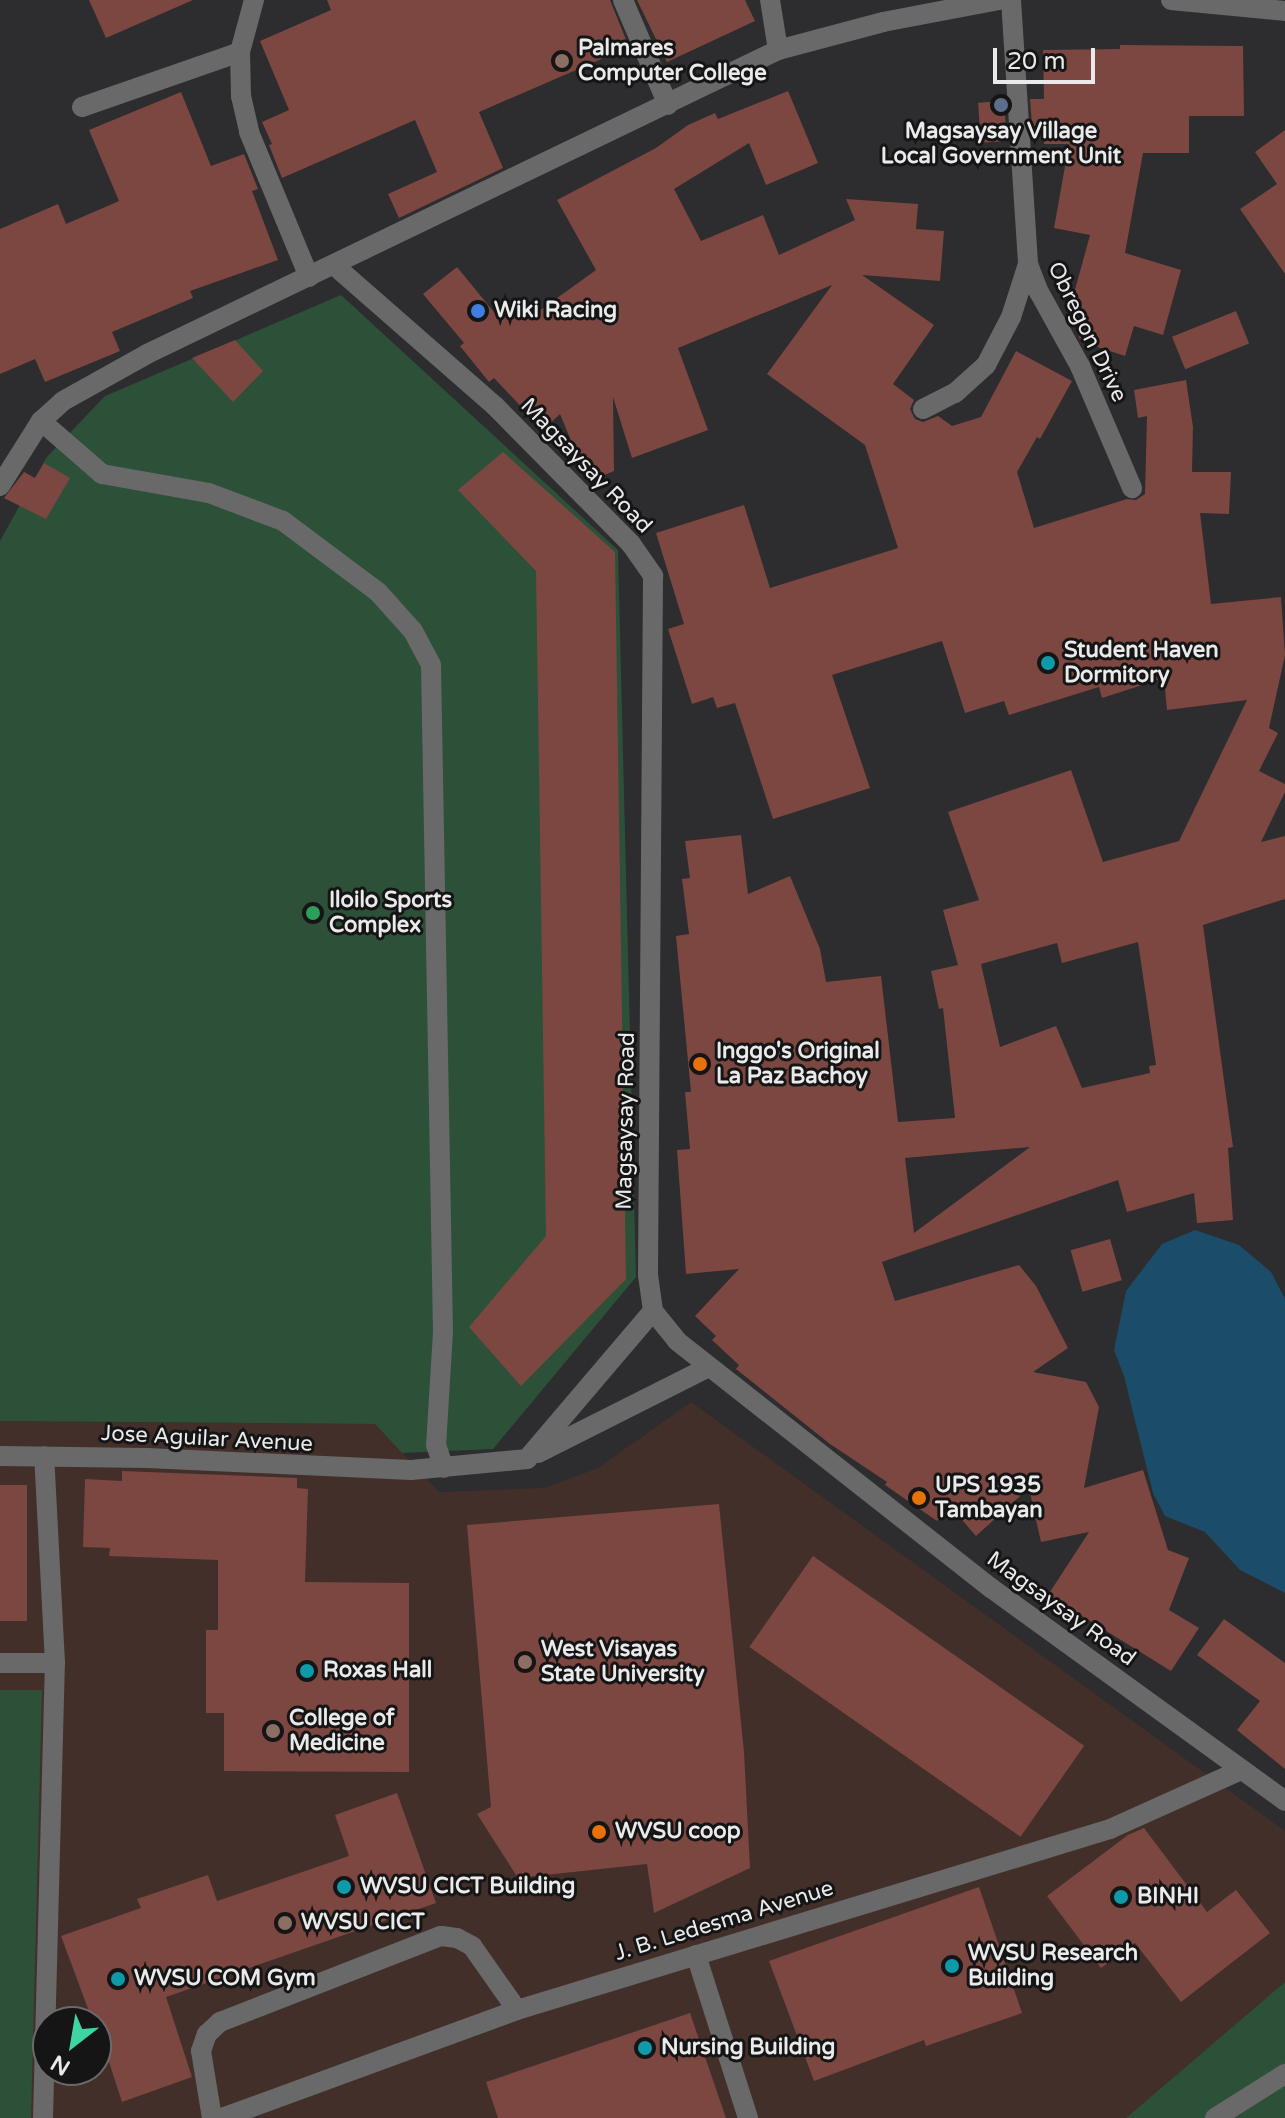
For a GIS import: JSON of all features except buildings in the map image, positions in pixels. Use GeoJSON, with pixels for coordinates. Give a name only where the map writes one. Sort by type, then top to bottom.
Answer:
{"type":"FeatureCollection","features":[{"type":"Feature","properties":{"kind":"street"},"geometry":{"type":"LineString","coordinates":[[254,0],[240,52],[241,96],[249,132],[309,277]]}},
{"type":"Feature","properties":{"kind":"street"},"geometry":{"type":"LineString","coordinates":[[623,0],[668,105]]}},
{"type":"Feature","properties":{"kind":"street"},"geometry":{"type":"LineString","coordinates":[[770,0],[778,50]]}},
{"type":"Feature","properties":{"kind":"street"},"geometry":{"type":"LineString","coordinates":[[0,486],[41,421],[63,401],[147,354],[778,50],[883,22],[998,0]]}},
{"type":"Feature","properties":{"kind":"street","name":"Obregon Drive"},"geometry":{"type":"LineString","coordinates":[[1011,0],[1028,264],[1039,292],[1080,366],[1132,488]]}},
{"type":"Feature","properties":{"kind":"street"},"geometry":{"type":"LineString","coordinates":[[1171,0],[1260,4],[1285,11]]}},
{"type":"Feature","properties":{"kind":"street"},"geometry":{"type":"LineString","coordinates":[[82,107],[240,52]]}},
{"type":"Feature","properties":{"kind":"street"},"geometry":{"type":"LineString","coordinates":[[923,409],[955,393],[986,365],[1011,317],[1028,264]]}},
{"type":"Feature","properties":{"kind":"street","name":"Magsaysay Road"},"geometry":{"type":"LineString","coordinates":[[335,266],[495,406],[631,544],[653,576],[648,1275],[653,1311],[677,1341],[991,1588],[1285,1801]]}},
{"type":"Feature","properties":{"kind":"street"},"geometry":{"type":"LineString","coordinates":[[41,421],[102,474],[209,493],[283,521],[378,592],[413,631],[431,665],[443,1332],[436,1445],[444,1468]]}},
{"type":"Feature","properties":{"kind":"street"},"geometry":{"type":"LineString","coordinates":[[527,1459],[653,1311]]}},
{"type":"Feature","properties":{"kind":"street"},"geometry":{"type":"LineString","coordinates":[[527,1459],[709,1367]]}},
{"type":"Feature","properties":{"kind":"street","name":"Jose Aguilar Avenue"},"geometry":{"type":"LineString","coordinates":[[0,1456],[411,1470],[527,1459]]}},
{"type":"Feature","properties":{"kind":"street"},"geometry":{"type":"LineString","coordinates":[[43,2118],[55,1663],[44,1456]]}},
{"type":"Feature","properties":{"kind":"street"},"geometry":{"type":"LineString","coordinates":[[0,1663],[55,1663]]}},
{"type":"Feature","properties":{"kind":"street","name":"J. B. Ledesma Avenue"},"geometry":{"type":"LineString","coordinates":[[222,2118],[517,2010],[1110,1829],[1241,1770]]}},
{"type":"Feature","properties":{"kind":"street"},"geometry":{"type":"LineString","coordinates":[[212,2118],[201,2051],[207,2034],[220,2022],[441,1936],[457,1938],[472,1946],[517,2010]]}},
{"type":"Feature","properties":{"kind":"street"},"geometry":{"type":"LineString","coordinates":[[696,1955],[748,2118]]}},
{"type":"Feature","properties":{"kind":"street"},"geometry":{"type":"LineString","coordinates":[[1215,2118],[1285,2074]]}},
{"type":"Feature","properties":{"kind":"shaded area","name":"West Visayas State University"},"geometry":{"type":"Polygon","coordinates":[[[691,1402],[1285,1831],[1285,1982],[1126,2118],[0,2118],[0,1421],[375,1424],[439,1492],[544,1488],[598,1468],[691,1402]]]}},
{"type":"Feature","properties":{"kind":"green space","name":"Iloilo Sports Complex"},"geometry":{"type":"Polygon","coordinates":[[[341,295],[618,550],[636,1277],[493,1449],[402,1453],[375,1424],[0,1421],[0,541],[46,458],[105,396],[341,295]]]}},
{"type":"Feature","properties":{"kind":"green space"},"geometry":{"type":"Polygon","coordinates":[[[0,1690],[42,1690],[31,2118],[0,2118],[0,1690]]]}},
{"type":"Feature","properties":{"kind":"green space"},"geometry":{"type":"Polygon","coordinates":[[[1285,1982],[1285,2118],[1126,2118],[1285,1982]]]}},
{"type":"Feature","properties":{"kind":"water"},"geometry":{"type":"Polygon","coordinates":[[[1195,1230],[1239,1245],[1271,1272],[1285,1299],[1285,1593],[1240,1570],[1205,1532],[1165,1516],[1153,1493],[1124,1376],[1114,1350],[1126,1291],[1162,1244],[1195,1230]]]}},
{"type":"Feature","properties":{"kind":"place","name":"Palmares Computer College"},"geometry":{"type":"Point","coordinates":[562,61]}},
{"type":"Feature","properties":{"kind":"place","name":"Magsaysay Village Local Government Unit"},"geometry":{"type":"Point","coordinates":[1001,105]}},
{"type":"Feature","properties":{"kind":"place","name":"Wiki Racing"},"geometry":{"type":"Point","coordinates":[478,311]}},
{"type":"Feature","properties":{"kind":"place","name":"Student Haven Dormitory"},"geometry":{"type":"Point","coordinates":[1048,663]}},
{"type":"Feature","properties":{"kind":"place","name":"Iloilo Sports Complex"},"geometry":{"type":"Point","coordinates":[313,913]}},
{"type":"Feature","properties":{"kind":"place","name":"Inggo's Original La Paz Bachoy"},"geometry":{"type":"Point","coordinates":[700,1064]}},
{"type":"Feature","properties":{"kind":"place","name":"UPS 1935 Tambayan"},"geometry":{"type":"Point","coordinates":[919,1498]}},
{"type":"Feature","properties":{"kind":"place","name":"West Visayas State University"},"geometry":{"type":"Point","coordinates":[525,1662]}},
{"type":"Feature","properties":{"kind":"place","name":"Roxas Hall"},"geometry":{"type":"Point","coordinates":[307,1671]}},
{"type":"Feature","properties":{"kind":"place","name":"College of Medicine"},"geometry":{"type":"Point","coordinates":[273,1731]}},
{"type":"Feature","properties":{"kind":"place","name":"WVSU coop"},"geometry":{"type":"Point","coordinates":[599,1832]}},
{"type":"Feature","properties":{"kind":"place","name":"WVSU CICT Building"},"geometry":{"type":"Point","coordinates":[344,1887]}},
{"type":"Feature","properties":{"kind":"place","name":"BINHI"},"geometry":{"type":"Point","coordinates":[1121,1897]}},
{"type":"Feature","properties":{"kind":"place","name":"WVSU CICT"},"geometry":{"type":"Point","coordinates":[285,1923]}},
{"type":"Feature","properties":{"kind":"place","name":"WVSU Research Building"},"geometry":{"type":"Point","coordinates":[952,1966]}},
{"type":"Feature","properties":{"kind":"place","name":"WVSU COM Gym"},"geometry":{"type":"Point","coordinates":[118,1979]}},
{"type":"Feature","properties":{"kind":"place","name":"Nursing Building"},"geometry":{"type":"Point","coordinates":[645,2048]}}]}
